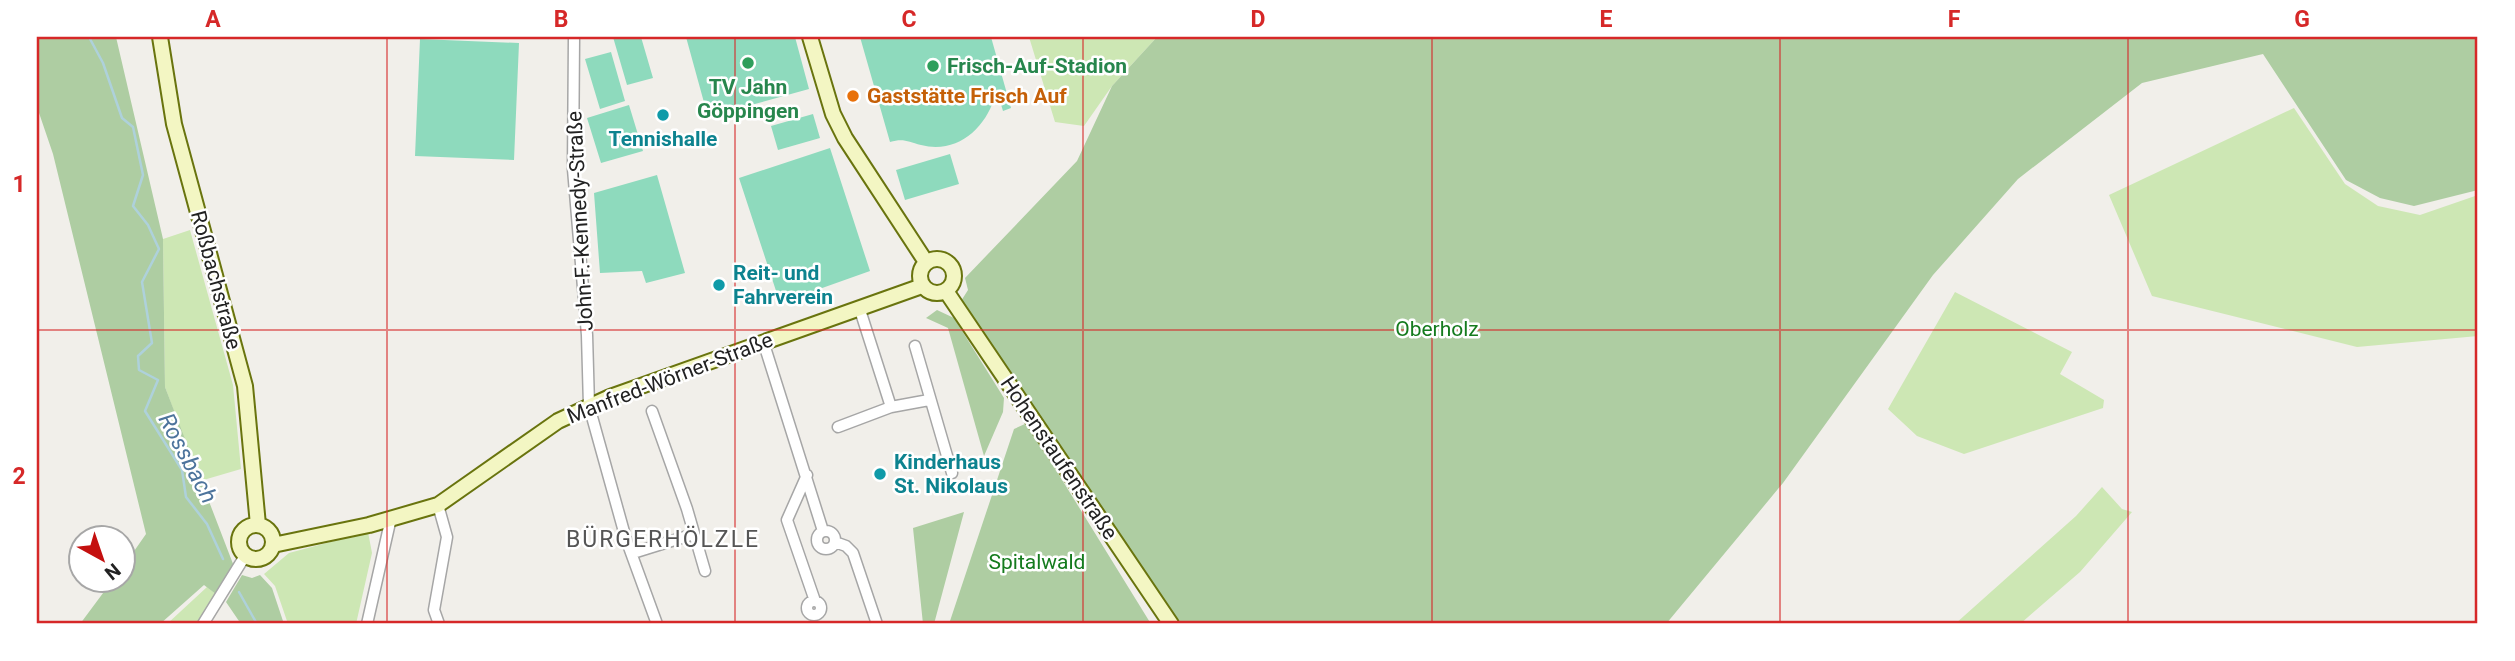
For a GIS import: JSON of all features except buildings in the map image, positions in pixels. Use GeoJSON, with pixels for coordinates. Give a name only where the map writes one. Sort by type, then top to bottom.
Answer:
{"type":"FeatureCollection","features":[{"type":"Feature","properties":{"kind":"street","name":"Roßbachstraße"},"geometry":{"type":"LineString","coordinates":[[160,37],[174,124],[245,386],[258,525]]}},
{"type":"Feature","properties":{"kind":"street","name":"John-F.-Kennedy-Straße"},"geometry":{"type":"LineString","coordinates":[[574,37],[573,169],[587,335],[589,406],[657,624]]}},
{"type":"Feature","properties":{"kind":"street"},"geometry":{"type":"LineString","coordinates":[[810,37],[833,114],[845,138],[926,262]]}},
{"type":"Feature","properties":{"kind":"street"},"geometry":{"type":"LineString","coordinates":[[940,259],[951,266],[953,282],[946,291],[930,293],[922,286],[919,273],[926,262],[940,259]]}},
{"type":"Feature","properties":{"kind":"street","name":"Manfred-Wörner-Straße"},"geometry":{"type":"LineString","coordinates":[[273,545],[438,505],[550,427],[589,406],[763,341],[860,310],[922,286]]}},
{"type":"Feature","properties":{"kind":"street","name":"Hohenstaufenstraße"},"geometry":{"type":"LineString","coordinates":[[946,291],[1171,624]]}},
{"type":"Feature","properties":{"kind":"street"},"geometry":{"type":"LineString","coordinates":[[860,310],[891,407]]}},
{"type":"Feature","properties":{"kind":"street"},"geometry":{"type":"LineString","coordinates":[[763,341],[823,531]]}},
{"type":"Feature","properties":{"kind":"street"},"geometry":{"type":"LineString","coordinates":[[915,346],[952,473]]}},
{"type":"Feature","properties":{"kind":"street"},"geometry":{"type":"LineString","coordinates":[[838,427],[891,407],[929,400]]}},
{"type":"Feature","properties":{"kind":"street"},"geometry":{"type":"LineString","coordinates":[[652,411],[695,534],[705,571]]}},
{"type":"Feature","properties":{"kind":"street"},"geometry":{"type":"LineString","coordinates":[[807,475],[787,520],[815,601]]}},
{"type":"Feature","properties":{"kind":"street"},"geometry":{"type":"LineString","coordinates":[[438,505],[447,537],[434,610],[439,624]]}},
{"type":"Feature","properties":{"kind":"street"},"geometry":{"type":"LineString","coordinates":[[367,624],[391,518]]}},
{"type":"Feature","properties":{"kind":"street"},"geometry":{"type":"LineString","coordinates":[[258,525],[271,534],[273,545],[262,558],[245,556],[239,547],[240,536],[247,527],[258,525]]}},
{"type":"Feature","properties":{"kind":"street"},"geometry":{"type":"LineString","coordinates":[[823,531],[834,534],[835,542],[829,549],[820,547],[817,538],[823,531]]}},
{"type":"Feature","properties":{"kind":"street"},"geometry":{"type":"LineString","coordinates":[[633,553],[695,534]]}},
{"type":"Feature","properties":{"kind":"street"},"geometry":{"type":"LineString","coordinates":[[835,542],[853,552],[877,624]]}},
{"type":"Feature","properties":{"kind":"street"},"geometry":{"type":"LineString","coordinates":[[203,624],[245,556]]}},
{"type":"Feature","properties":{"kind":"green space"},"geometry":{"type":"Polygon","coordinates":[[[37,37],[116,37],[163,239],[165,387],[235,569],[217,595],[204,585],[160,624],[80,624],[102,594],[136,594],[136,548],[146,534],[53,154],[37,107],[37,37]]]}},
{"type":"Feature","properties":{"kind":"green space"},"geometry":{"type":"Polygon","coordinates":[[[613,37],[641,37],[653,78],[627,85],[613,37]]]}},
{"type":"Feature","properties":{"kind":"green space","name":"TV Jahn Göppingen"},"geometry":{"type":"Polygon","coordinates":[[[686,37],[795,37],[809,89],[708,117],[686,37]]]}},
{"type":"Feature","properties":{"kind":"green space","name":"Frisch-Auf-Stadion"},"geometry":{"type":"Polygon","coordinates":[[[860,37],[991,37],[1011,108],[1003,111],[999,98],[994,99],[976,130],[957,143],[934,147],[903,140],[890,142],[860,37]]]}},
{"type":"Feature","properties":{"kind":"green space"},"geometry":{"type":"Polygon","coordinates":[[[1029,37],[1157,37],[1112,86],[1084,126],[1055,122],[1029,37]]]}},
{"type":"Feature","properties":{"kind":"green space","name":"Oberholz"},"geometry":{"type":"Polygon","coordinates":[[[1157,37],[2478,37],[2478,190],[2414,206],[2380,198],[2346,180],[2263,54],[2142,83],[2018,179],[1933,275],[1783,483],[1666,624],[1177,624],[961,301],[968,290],[965,278],[1077,161],[1112,86],[1157,37]]]}},
{"type":"Feature","properties":{"kind":"green space"},"geometry":{"type":"Polygon","coordinates":[[[420,39],[519,43],[514,160],[415,156],[420,39]]]}},
{"type":"Feature","properties":{"kind":"green space"},"geometry":{"type":"Polygon","coordinates":[[[611,52],[625,101],[600,109],[585,59],[611,52]]]}},
{"type":"Feature","properties":{"kind":"green space"},"geometry":{"type":"Polygon","coordinates":[[[629,105],[643,151],[601,163],[587,118],[629,105]]]}},
{"type":"Feature","properties":{"kind":"green space"},"geometry":{"type":"Polygon","coordinates":[[[2294,108],[2345,184],[2378,206],[2420,215],[2478,195],[2478,336],[2357,347],[2152,296],[2109,195],[2294,108]]]}},
{"type":"Feature","properties":{"kind":"green space"},"geometry":{"type":"Polygon","coordinates":[[[813,114],[820,138],[778,150],[771,126],[813,114]]]}},
{"type":"Feature","properties":{"kind":"green space"},"geometry":{"type":"Polygon","coordinates":[[[830,148],[870,271],[780,303],[739,178],[830,148]]]}},
{"type":"Feature","properties":{"kind":"green space"},"geometry":{"type":"Polygon","coordinates":[[[950,154],[959,184],[905,200],[896,170],[950,154]]]}},
{"type":"Feature","properties":{"kind":"green space"},"geometry":{"type":"Polygon","coordinates":[[[657,175],[685,273],[646,283],[642,271],[600,273],[594,193],[657,175]]]}},
{"type":"Feature","properties":{"kind":"green space"},"geometry":{"type":"Polygon","coordinates":[[[190,230],[233,385],[241,469],[200,481],[165,387],[163,239],[190,230]]]}},
{"type":"Feature","properties":{"kind":"green space"},"geometry":{"type":"Polygon","coordinates":[[[1955,292],[2072,352],[2060,374],[2104,400],[2103,408],[1964,454],[1917,436],[1888,409],[1955,292]]]}},
{"type":"Feature","properties":{"kind":"green space"},"geometry":{"type":"Polygon","coordinates":[[[937,310],[954,318],[1004,398],[1003,412],[984,456],[948,328],[926,318],[937,310]]]}},
{"type":"Feature","properties":{"kind":"green space","name":"Spitalwald"},"geometry":{"type":"Polygon","coordinates":[[[1027,423],[1151,624],[949,624],[1014,429],[1027,423]]]}},
{"type":"Feature","properties":{"kind":"green space"},"geometry":{"type":"Polygon","coordinates":[[[2102,487],[2122,509],[2132,512],[2080,572],[2020,624],[1955,624],[2076,516],[2102,487]]]}},
{"type":"Feature","properties":{"kind":"green space"},"geometry":{"type":"Polygon","coordinates":[[[964,512],[934,624],[923,624],[913,528],[964,512]]]}},
{"type":"Feature","properties":{"kind":"green space"},"geometry":{"type":"Polygon","coordinates":[[[368,532],[372,553],[356,624],[288,624],[275,586],[264,574],[289,553],[368,532]]]}},
{"type":"Feature","properties":{"kind":"green space"},"geometry":{"type":"Polygon","coordinates":[[[242,575],[252,578],[260,575],[272,588],[284,624],[241,624],[226,602],[242,575]]]}},
{"type":"Feature","properties":{"kind":"green space"},"geometry":{"type":"Polygon","coordinates":[[[207,587],[217,595],[197,624],[167,624],[207,587]]]}},
{"type":"Feature","properties":{"kind":"waterway","name":"Rossbach"},"geometry":{"type":"LineString","coordinates":[[89,37],[103,63],[122,118],[133,127],[143,175],[133,206],[148,225],[159,249],[142,282],[152,343],[138,356],[139,370],[158,380],[145,411],[182,470],[186,497],[207,524],[223,559]]}},
{"type":"Feature","properties":{"kind":"waterway","name":"Rossbach"},"geometry":{"type":"LineString","coordinates":[[239,592],[257,624]]}},
{"type":"Feature","properties":{"kind":"place","name":"TV Jahn Göppingen"},"geometry":{"type":"Point","coordinates":[748,63]}},
{"type":"Feature","properties":{"kind":"place","name":"Frisch-Auf-Stadion"},"geometry":{"type":"Point","coordinates":[933,66]}},
{"type":"Feature","properties":{"kind":"place","name":"Gaststätte Frisch Auf"},"geometry":{"type":"Point","coordinates":[853,96]}},
{"type":"Feature","properties":{"kind":"place","name":"Tennishalle"},"geometry":{"type":"Point","coordinates":[663,115]}},
{"type":"Feature","properties":{"kind":"place","name":"Reit- und Fahrverein"},"geometry":{"type":"Point","coordinates":[719,285]}},
{"type":"Feature","properties":{"kind":"place","name":"Kinderhaus St. Nikolaus"},"geometry":{"type":"Point","coordinates":[880,474]}},
{"type":"Feature","properties":{"kind":"district","name":"BÜRGERHÖLZLE"},"geometry":{"type":"Point","coordinates":[663,539]}}]}
